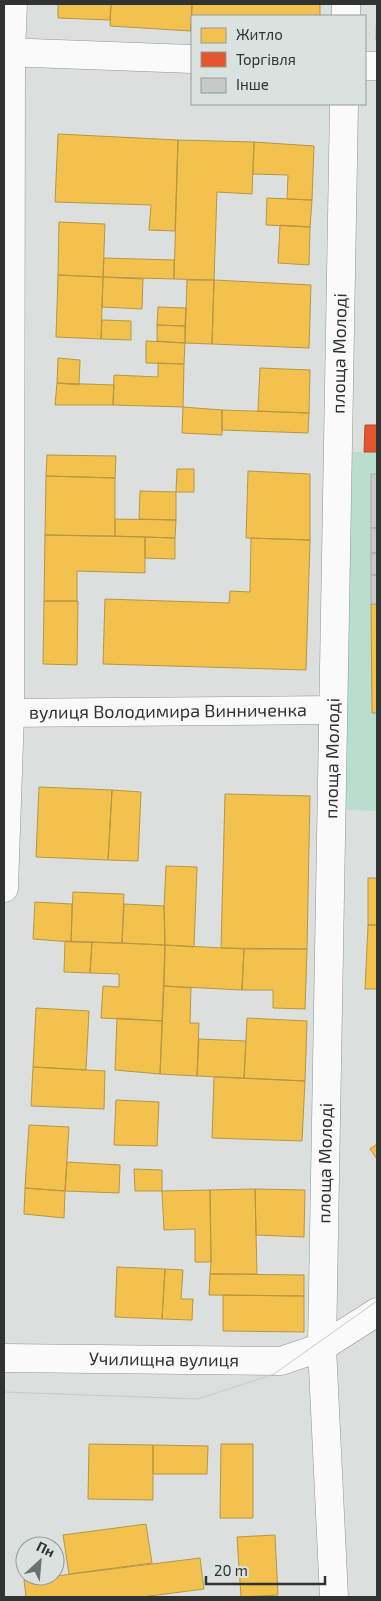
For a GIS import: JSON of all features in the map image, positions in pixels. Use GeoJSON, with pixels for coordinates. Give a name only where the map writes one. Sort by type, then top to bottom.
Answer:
{"type":"FeatureCollection","features":[{"type":"Feature","properties":{"kind":"street"},"geometry":{"type":"LineString","coordinates":[[4,888],[7,713],[7,52],[13,4]]}},
{"type":"Feature","properties":{"kind":"street"},"geometry":{"type":"LineString","coordinates":[[7,52],[191,59]]}},
{"type":"Feature","properties":{"kind":"street","name":"площа Молоді"},"geometry":{"type":"LineString","coordinates":[[334,1597],[322,1347],[344,105]]}},
{"type":"Feature","properties":{"kind":"street","name":"вулиця Володимира Винниченка"},"geometry":{"type":"LineString","coordinates":[[7,713],[332,710]]}},
{"type":"Feature","properties":{"kind":"street"},"geometry":{"type":"LineString","coordinates":[[322,1347],[377,1312]]}},
{"type":"Feature","properties":{"kind":"street","name":"Училищна вулиця"},"geometry":{"type":"LineString","coordinates":[[4,1358],[281,1361],[322,1347]]}},
{"type":"Feature","properties":{"kind":"green space"},"geometry":{"type":"Polygon","coordinates":[[[347,452],[377,452],[377,811],[333,809],[347,452]]]}},
{"type":"Feature","properties":{"kind":"building: Житло"},"geometry":{"type":"Polygon","coordinates":[[[58,4],[111,4],[110,20],[58,18],[58,4]]]}},
{"type":"Feature","properties":{"kind":"building: Житло"},"geometry":{"type":"Polygon","coordinates":[[[111,4],[192,4],[191,31],[110,26],[111,4]]]}},
{"type":"Feature","properties":{"kind":"building: Житло"},"geometry":{"type":"Polygon","coordinates":[[[192,4],[320,4],[320,15],[192,15],[192,4]]]}},
{"type":"Feature","properties":{"kind":"building: Житло"},"geometry":{"type":"Polygon","coordinates":[[[58,134],[178,140],[175,231],[149,230],[151,205],[55,202],[58,134]]]}},
{"type":"Feature","properties":{"kind":"building: Житло"},"geometry":{"type":"Polygon","coordinates":[[[178,140],[254,142],[252,194],[217,192],[214,280],[174,279],[178,140]]]}},
{"type":"Feature","properties":{"kind":"building: Житло"},"geometry":{"type":"Polygon","coordinates":[[[254,142],[314,146],[312,200],[287,199],[288,175],[253,174],[254,142]]]}},
{"type":"Feature","properties":{"kind":"building: Житло"},"geometry":{"type":"Polygon","coordinates":[[[267,198],[312,200],[310,227],[266,225],[267,198]]]}},
{"type":"Feature","properties":{"kind":"building: Житло"},"geometry":{"type":"Polygon","coordinates":[[[59,222],[105,224],[103,277],[58,275],[59,222]]]}},
{"type":"Feature","properties":{"kind":"building: Житло"},"geometry":{"type":"Polygon","coordinates":[[[280,225],[310,227],[309,265],[278,263],[280,225]]]}},
{"type":"Feature","properties":{"kind":"building: Житло"},"geometry":{"type":"Polygon","coordinates":[[[104,258],[174,260],[174,279],[103,277],[104,258]]]}},
{"type":"Feature","properties":{"kind":"building: Житло"},"geometry":{"type":"Polygon","coordinates":[[[58,275],[103,277],[101,339],[56,337],[58,275]]]}},
{"type":"Feature","properties":{"kind":"building: Житло"},"geometry":{"type":"Polygon","coordinates":[[[103,277],[143,279],[142,309],[102,307],[103,277]]]}},
{"type":"Feature","properties":{"kind":"building: Житло"},"geometry":{"type":"Polygon","coordinates":[[[187,280],[214,280],[212,344],[185,343],[187,280]]]}},
{"type":"Feature","properties":{"kind":"building: Житло"},"geometry":{"type":"Polygon","coordinates":[[[214,280],[311,285],[309,348],[212,344],[214,280]]]}},
{"type":"Feature","properties":{"kind":"building: Житло"},"geometry":{"type":"Polygon","coordinates":[[[158,307],[186,308],[185,326],[157,325],[158,307]]]}},
{"type":"Feature","properties":{"kind":"building: Житло"},"geometry":{"type":"Polygon","coordinates":[[[102,320],[131,321],[131,340],[101,339],[102,320]]]}},
{"type":"Feature","properties":{"kind":"building: Житло"},"geometry":{"type":"Polygon","coordinates":[[[157,325],[185,326],[185,343],[157,341],[157,325]]]}},
{"type":"Feature","properties":{"kind":"building: Житло"},"geometry":{"type":"Polygon","coordinates":[[[146,341],[185,343],[184,364],[146,363],[146,341]]]}},
{"type":"Feature","properties":{"kind":"building: Житло"},"geometry":{"type":"Polygon","coordinates":[[[58,358],[80,360],[79,385],[57,383],[58,358]]]}},
{"type":"Feature","properties":{"kind":"building: Житло"},"geometry":{"type":"Polygon","coordinates":[[[158,363],[184,364],[183,407],[113,405],[114,375],[158,377],[158,363]]]}},
{"type":"Feature","properties":{"kind":"building: Житло"},"geometry":{"type":"Polygon","coordinates":[[[260,368],[310,370],[309,413],[258,411],[260,368]]]}},
{"type":"Feature","properties":{"kind":"building: Житло"},"geometry":{"type":"Polygon","coordinates":[[[57,383],[114,385],[113,405],[55,405],[57,383]]]}},
{"type":"Feature","properties":{"kind":"building: Житло"},"geometry":{"type":"Polygon","coordinates":[[[183,407],[222,410],[222,435],[182,433],[183,407]]]}},
{"type":"Feature","properties":{"kind":"building: Житло"},"geometry":{"type":"Polygon","coordinates":[[[222,410],[309,413],[308,433],[222,430],[222,410]]]}},
{"type":"Feature","properties":{"kind":"building: Житло"},"geometry":{"type":"Polygon","coordinates":[[[47,455],[116,456],[115,478],[46,476],[47,455]]]}},
{"type":"Feature","properties":{"kind":"building: Житло"},"geometry":{"type":"Polygon","coordinates":[[[177,469],[194,469],[194,492],[176,492],[177,469]]]}},
{"type":"Feature","properties":{"kind":"building: Житло"},"geometry":{"type":"Polygon","coordinates":[[[248,471],[310,474],[310,540],[246,538],[248,471]]]}},
{"type":"Feature","properties":{"kind":"building: Житло"},"geometry":{"type":"Polygon","coordinates":[[[46,476],[115,478],[115,536],[45,535],[46,476]]]}},
{"type":"Feature","properties":{"kind":"building: Житло"},"geometry":{"type":"Polygon","coordinates":[[[140,491],[176,492],[176,520],[139,519],[140,491]]]}},
{"type":"Feature","properties":{"kind":"building: Житло"},"geometry":{"type":"Polygon","coordinates":[[[115,519],[176,520],[175,538],[115,536],[115,519]]]}},
{"type":"Feature","properties":{"kind":"building: Житло"},"geometry":{"type":"Polygon","coordinates":[[[45,535],[145,537],[145,573],[77,571],[77,601],[44,601],[45,535]]]}},
{"type":"Feature","properties":{"kind":"building: Житло"},"geometry":{"type":"Polygon","coordinates":[[[145,537],[175,538],[175,559],[145,558],[145,537]]]}},
{"type":"Feature","properties":{"kind":"building: Житло"},"geometry":{"type":"Polygon","coordinates":[[[251,538],[310,540],[306,670],[103,664],[105,599],[229,603],[230,591],[250,592],[251,538]]]}},
{"type":"Feature","properties":{"kind":"building: Житло"},"geometry":{"type":"Polygon","coordinates":[[[44,601],[78,601],[77,665],[43,664],[44,601]]]}},
{"type":"Feature","properties":{"kind":"building: Житло"},"geometry":{"type":"Polygon","coordinates":[[[371,604],[377,604],[377,713],[372,713],[371,604]]]}},
{"type":"Feature","properties":{"kind":"building: Житло"},"geometry":{"type":"Polygon","coordinates":[[[39,787],[112,790],[108,860],[36,857],[39,787]]]}},
{"type":"Feature","properties":{"kind":"building: Житло"},"geometry":{"type":"Polygon","coordinates":[[[112,790],[141,792],[138,861],[108,860],[112,790]]]}},
{"type":"Feature","properties":{"kind":"building: Житло"},"geometry":{"type":"Polygon","coordinates":[[[225,794],[310,796],[307,949],[221,948],[225,794]]]}},
{"type":"Feature","properties":{"kind":"building: Житло"},"geometry":{"type":"Polygon","coordinates":[[[166,866],[197,867],[194,947],[165,945],[166,866]]]}},
{"type":"Feature","properties":{"kind":"building: Житло"},"geometry":{"type":"Polygon","coordinates":[[[368,878],[377,878],[377,925],[368,925],[368,878]]]}},
{"type":"Feature","properties":{"kind":"building: Житло"},"geometry":{"type":"Polygon","coordinates":[[[73,892],[124,894],[122,943],[71,942],[73,892]]]}},
{"type":"Feature","properties":{"kind":"building: Житло"},"geometry":{"type":"Polygon","coordinates":[[[35,902],[72,904],[71,942],[33,939],[35,902]]]}},
{"type":"Feature","properties":{"kind":"building: Житло"},"geometry":{"type":"Polygon","coordinates":[[[124,904],[164,906],[165,945],[122,943],[124,904]]]}},
{"type":"Feature","properties":{"kind":"building: Житло"},"geometry":{"type":"Polygon","coordinates":[[[368,925],[377,925],[377,989],[365,989],[368,925]]]}},
{"type":"Feature","properties":{"kind":"building: Житло"},"geometry":{"type":"Polygon","coordinates":[[[65,941],[92,942],[90,973],[64,972],[65,941]]]}},
{"type":"Feature","properties":{"kind":"building: Житло"},"geometry":{"type":"Polygon","coordinates":[[[92,942],[165,945],[162,1021],[101,1018],[103,986],[119,987],[119,974],[90,973],[92,942]]]}},
{"type":"Feature","properties":{"kind":"building: Житло"},"geometry":{"type":"Polygon","coordinates":[[[165,945],[244,949],[242,990],[164,986],[165,945]]]}},
{"type":"Feature","properties":{"kind":"building: Житло"},"geometry":{"type":"Polygon","coordinates":[[[244,949],[307,949],[305,1009],[273,1008],[273,990],[242,990],[244,949]]]}},
{"type":"Feature","properties":{"kind":"building: Житло"},"geometry":{"type":"Polygon","coordinates":[[[164,986],[191,988],[190,1023],[199,1023],[197,1076],[160,1074],[164,986]]]}},
{"type":"Feature","properties":{"kind":"building: Житло"},"geometry":{"type":"Polygon","coordinates":[[[36,1008],[89,1011],[86,1070],[33,1067],[36,1008]]]}},
{"type":"Feature","properties":{"kind":"building: Житло"},"geometry":{"type":"Polygon","coordinates":[[[117,1018],[162,1021],[160,1074],[115,1070],[117,1018]]]}},
{"type":"Feature","properties":{"kind":"building: Житло"},"geometry":{"type":"Polygon","coordinates":[[[247,1018],[307,1021],[305,1081],[244,1078],[247,1018]]]}},
{"type":"Feature","properties":{"kind":"building: Житло"},"geometry":{"type":"Polygon","coordinates":[[[199,1039],[246,1041],[244,1078],[197,1076],[199,1039]]]}},
{"type":"Feature","properties":{"kind":"building: Житло"},"geometry":{"type":"Polygon","coordinates":[[[33,1067],[105,1071],[104,1109],[31,1106],[33,1067]]]}},
{"type":"Feature","properties":{"kind":"building: Житло"},"geometry":{"type":"Polygon","coordinates":[[[214,1077],[305,1081],[302,1141],[212,1138],[214,1077]]]}},
{"type":"Feature","properties":{"kind":"building: Житло"},"geometry":{"type":"Polygon","coordinates":[[[116,1100],[159,1102],[157,1146],[114,1145],[116,1100]]]}},
{"type":"Feature","properties":{"kind":"building: Житло"},"geometry":{"type":"Polygon","coordinates":[[[29,1125],[69,1127],[65,1191],[25,1188],[29,1125]]]}},
{"type":"Feature","properties":{"kind":"building: Житло"},"geometry":{"type":"Polygon","coordinates":[[[377,1144],[377,1159],[370,1149],[377,1144]]]}},
{"type":"Feature","properties":{"kind":"building: Житло"},"geometry":{"type":"Polygon","coordinates":[[[67,1162],[120,1165],[119,1193],[65,1191],[67,1162]]]}},
{"type":"Feature","properties":{"kind":"building: Житло"},"geometry":{"type":"Polygon","coordinates":[[[134,1169],[162,1170],[162,1191],[135,1191],[134,1169]]]}},
{"type":"Feature","properties":{"kind":"building: Житло"},"geometry":{"type":"Polygon","coordinates":[[[25,1188],[65,1191],[64,1218],[24,1214],[25,1188]]]}},
{"type":"Feature","properties":{"kind":"building: Житло"},"geometry":{"type":"Polygon","coordinates":[[[255,1189],[305,1190],[304,1237],[256,1235],[255,1189]]]}},
{"type":"Feature","properties":{"kind":"building: Житло"},"geometry":{"type":"Polygon","coordinates":[[[255,1189],[257,1274],[210,1274],[210,1190],[255,1189]]]}},
{"type":"Feature","properties":{"kind":"building: Житло"},"geometry":{"type":"Polygon","coordinates":[[[210,1190],[211,1262],[195,1262],[195,1229],[164,1230],[162,1191],[210,1190]]]}},
{"type":"Feature","properties":{"kind":"building: Житло"},"geometry":{"type":"Polygon","coordinates":[[[117,1267],[165,1269],[162,1319],[115,1317],[117,1267]]]}},
{"type":"Feature","properties":{"kind":"building: Житло"},"geometry":{"type":"Polygon","coordinates":[[[165,1269],[183,1270],[181,1299],[193,1299],[192,1320],[162,1319],[165,1269]]]}},
{"type":"Feature","properties":{"kind":"building: Житло"},"geometry":{"type":"Polygon","coordinates":[[[210,1274],[304,1275],[304,1296],[209,1295],[210,1274]]]}},
{"type":"Feature","properties":{"kind":"building: Житло"},"geometry":{"type":"Polygon","coordinates":[[[223,1295],[304,1296],[304,1332],[223,1331],[223,1295]]]}},
{"type":"Feature","properties":{"kind":"building: Житло"},"geometry":{"type":"Polygon","coordinates":[[[89,1444],[153,1445],[153,1500],[88,1499],[89,1444]]]}},
{"type":"Feature","properties":{"kind":"building: Житло"},"geometry":{"type":"Polygon","coordinates":[[[221,1444],[253,1444],[253,1518],[220,1518],[221,1444]]]}},
{"type":"Feature","properties":{"kind":"building: Житло"},"geometry":{"type":"Polygon","coordinates":[[[153,1445],[208,1446],[207,1474],[153,1474],[153,1445]]]}},
{"type":"Feature","properties":{"kind":"building: Житло"},"geometry":{"type":"Polygon","coordinates":[[[146,1524],[152,1563],[69,1574],[65,1536],[63,1535],[146,1524]]]}},
{"type":"Feature","properties":{"kind":"building: Житло"},"geometry":{"type":"Polygon","coordinates":[[[275,1535],[278,1595],[241,1597],[237,1537],[275,1535]]]}},
{"type":"Feature","properties":{"kind":"building: Житло"},"geometry":{"type":"Polygon","coordinates":[[[200,1558],[204,1589],[142,1597],[26,1597],[25,1586],[65,1586],[65,1575],[200,1558]]]}},
{"type":"Feature","properties":{"kind":"building: Торгівля"},"geometry":{"type":"Polygon","coordinates":[[[365,425],[377,425],[377,452],[364,452],[365,425]]]}},
{"type":"Feature","properties":{"kind":"building: Інше"},"geometry":{"type":"Polygon","coordinates":[[[377,4],[377,40],[376,40],[377,4]]]}},
{"type":"Feature","properties":{"kind":"building: Інше"},"geometry":{"type":"Polygon","coordinates":[[[371,474],[377,474],[377,528],[371,528],[371,474]]]}},
{"type":"Feature","properties":{"kind":"building: Інше"},"geometry":{"type":"Polygon","coordinates":[[[371,528],[377,528],[377,553],[371,553],[371,528]]]}},
{"type":"Feature","properties":{"kind":"building: Інше"},"geometry":{"type":"Polygon","coordinates":[[[371,553],[377,553],[377,575],[371,575],[371,553]]]}},
{"type":"Feature","properties":{"kind":"building: Інше"},"geometry":{"type":"Polygon","coordinates":[[[371,575],[377,575],[377,604],[371,604],[371,575]]]}},
{"type":"Feature","properties":{"kind":"tram line"},"geometry":{"type":"LineString","coordinates":[[4,1392],[198,1399],[274,1374],[377,1301]]}}]}
